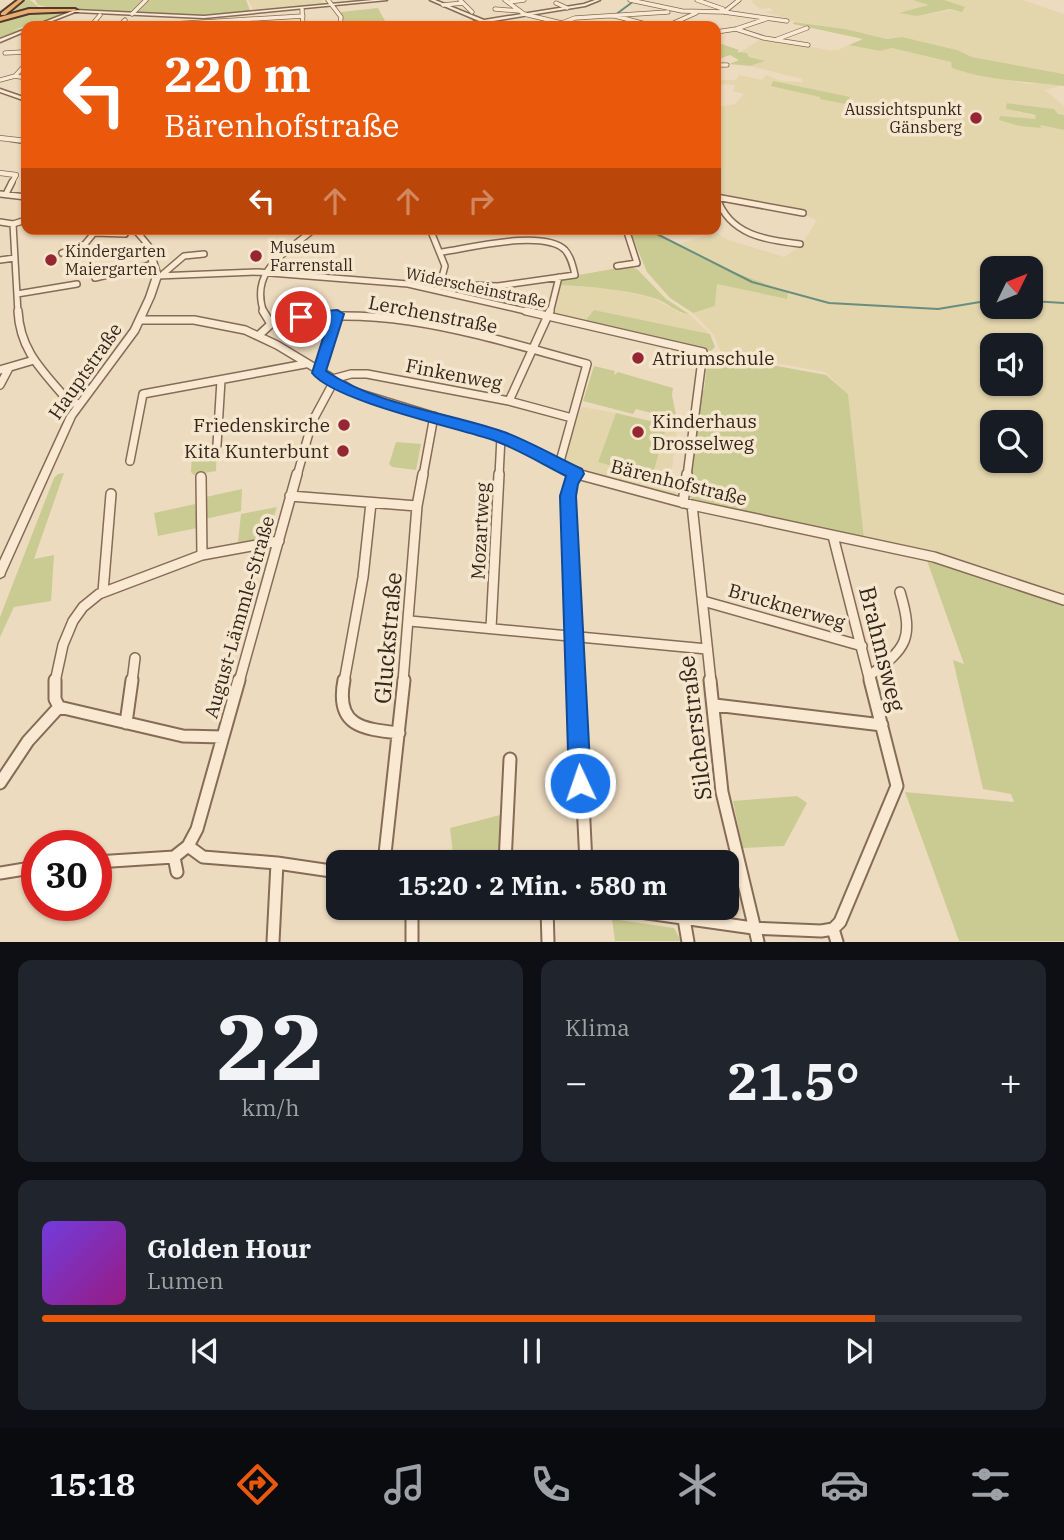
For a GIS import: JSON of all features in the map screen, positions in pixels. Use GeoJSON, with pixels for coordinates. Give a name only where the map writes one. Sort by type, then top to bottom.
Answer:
{"type":"FeatureCollection","features":[{"type":"Feature","properties":{"kind":"highway"},"geometry":{"type":"LineString","coordinates":[[0,16],[14,0]]}},
{"type":"Feature","properties":{"kind":"highway"},"geometry":{"type":"LineString","coordinates":[[0,16],[20,0]]}},
{"type":"Feature","properties":{"kind":"highway"},"geometry":{"type":"LineString","coordinates":[[34,4],[75,11]]}},
{"type":"Feature","properties":{"kind":"highway"},"geometry":{"type":"LineString","coordinates":[[54,10],[61,13],[60,17]]}},
{"type":"Feature","properties":{"kind":"highway"},"geometry":{"type":"LineString","coordinates":[[0,16],[21,12],[75,11]]}},
{"type":"Feature","properties":{"kind":"street"},"geometry":{"type":"LineString","coordinates":[[132,14],[146,0]]}},
{"type":"Feature","properties":{"kind":"street"},"geometry":{"type":"LineString","coordinates":[[328,0],[341,21]]}},
{"type":"Feature","properties":{"kind":"street"},"geometry":{"type":"LineString","coordinates":[[50,21],[75,11],[174,17],[302,9],[385,0]]}},
{"type":"Feature","properties":{"kind":"street"},"geometry":{"type":"LineString","coordinates":[[432,0],[476,21]]}},
{"type":"Feature","properties":{"kind":"street"},"geometry":{"type":"LineString","coordinates":[[507,1],[524,0]]}},
{"type":"Feature","properties":{"kind":"street"},"geometry":{"type":"LineString","coordinates":[[571,0],[576,6]]}},
{"type":"Feature","properties":{"kind":"street"},"geometry":{"type":"LineString","coordinates":[[488,21],[598,0]]}},
{"type":"Feature","properties":{"kind":"street"},"geometry":{"type":"LineString","coordinates":[[697,0],[725,11],[787,20]]}},
{"type":"Feature","properties":{"kind":"street"},"geometry":{"type":"LineString","coordinates":[[572,21],[616,15],[725,11],[739,0]]}},
{"type":"Feature","properties":{"kind":"street"},"geometry":{"type":"LineString","coordinates":[[443,5],[461,1],[472,12]]}},
{"type":"Feature","properties":{"kind":"street"},"geometry":{"type":"LineString","coordinates":[[507,1],[522,13]]}},
{"type":"Feature","properties":{"kind":"street"},"geometry":{"type":"LineString","coordinates":[[637,1],[693,15]]}},
{"type":"Feature","properties":{"kind":"street"},"geometry":{"type":"LineString","coordinates":[[556,3],[581,18]]}},
{"type":"Feature","properties":{"kind":"street"},"geometry":{"type":"LineString","coordinates":[[302,9],[303,21]]}},
{"type":"Feature","properties":{"kind":"street"},"geometry":{"type":"LineString","coordinates":[[495,9],[522,13],[547,21]]}},
{"type":"Feature","properties":{"kind":"street"},"geometry":{"type":"LineString","coordinates":[[679,21],[699,12]]}},
{"type":"Feature","properties":{"kind":"street"},"geometry":{"type":"LineString","coordinates":[[96,21],[100,15]]}},
{"type":"Feature","properties":{"kind":"street"},"geometry":{"type":"LineString","coordinates":[[602,19],[616,15],[636,21]]}},
{"type":"Feature","properties":{"kind":"street"},"geometry":{"type":"LineString","coordinates":[[257,21],[303,16]]}},
{"type":"Feature","properties":{"kind":"street"},"geometry":{"type":"LineString","coordinates":[[170,21],[174,17]]}},
{"type":"Feature","properties":{"kind":"street"},"geometry":{"type":"LineString","coordinates":[[721,31],[766,19]]}},
{"type":"Feature","properties":{"kind":"street"},"geometry":{"type":"LineString","coordinates":[[775,40],[807,27]]}},
{"type":"Feature","properties":{"kind":"street"},"geometry":{"type":"LineString","coordinates":[[736,29],[775,40],[808,45]]}},
{"type":"Feature","properties":{"kind":"street"},"geometry":{"type":"LineString","coordinates":[[0,40],[21,32]]}},
{"type":"Feature","properties":{"kind":"street"},"geometry":{"type":"LineString","coordinates":[[721,65],[727,65]]}},
{"type":"Feature","properties":{"kind":"street"},"geometry":{"type":"LineString","coordinates":[[15,76],[21,69]]}},
{"type":"Feature","properties":{"kind":"street"},"geometry":{"type":"LineString","coordinates":[[0,80],[21,77]]}},
{"type":"Feature","properties":{"kind":"street"},"geometry":{"type":"LineString","coordinates":[[0,90],[21,98]]}},
{"type":"Feature","properties":{"kind":"street"},"geometry":{"type":"LineString","coordinates":[[1,142],[21,141]]}},
{"type":"Feature","properties":{"kind":"street"},"geometry":{"type":"LineString","coordinates":[[0,173],[16,175],[3,194],[21,196]]}},
{"type":"Feature","properties":{"kind":"street"},"geometry":{"type":"LineString","coordinates":[[721,198],[803,212]]}},
{"type":"Feature","properties":{"kind":"street"},"geometry":{"type":"LineString","coordinates":[[721,211],[735,226],[762,239],[800,244]]}},
{"type":"Feature","properties":{"kind":"street"},"geometry":{"type":"LineString","coordinates":[[0,222],[13,224],[21,222]]}},
{"type":"Feature","properties":{"kind":"street"},"geometry":{"type":"LineString","coordinates":[[13,224],[19,332],[24,346],[69,402],[79,404]]}},
{"type":"Feature","properties":{"kind":"street"},"geometry":{"type":"LineString","coordinates":[[62,253],[88,241],[92,235]]}},
{"type":"Feature","properties":{"kind":"street"},"geometry":{"type":"LineString","coordinates":[[140,235],[145,240],[160,275],[173,268],[179,258],[204,254]]}},
{"type":"Feature","properties":{"kind":"street"},"geometry":{"type":"LineString","coordinates":[[258,335],[271,324],[265,318],[259,286],[264,272],[307,235]]}},
{"type":"Feature","properties":{"kind":"street"},"geometry":{"type":"LineString","coordinates":[[433,235],[442,252],[445,268],[440,287],[498,286],[575,275],[574,264],[565,250],[548,241],[532,240],[442,252]]}},
{"type":"Feature","properties":{"kind":"street"},"geometry":{"type":"LineString","coordinates":[[617,266],[637,263],[628,235]]}},
{"type":"Feature","properties":{"kind":"street"},"geometry":{"type":"LineString","coordinates":[[0,260],[15,258]]}},
{"type":"Feature","properties":{"kind":"street"},"geometry":{"type":"LineString","coordinates":[[95,278],[154,264]]}},
{"type":"Feature","properties":{"kind":"street","name":"Widerscheinstraße"},"geometry":{"type":"LineString","coordinates":[[160,275],[264,272],[440,287],[549,317],[703,352]]}},
{"type":"Feature","properties":{"kind":"street","name":"Hauptstraße"},"geometry":{"type":"LineString","coordinates":[[0,573],[60,436],[79,404],[141,320],[160,275]]}},
{"type":"Feature","properties":{"kind":"street"},"geometry":{"type":"LineString","coordinates":[[509,401],[549,317],[559,278]]}},
{"type":"Feature","properties":{"kind":"street"},"geometry":{"type":"LineString","coordinates":[[17,294],[77,284]]}},
{"type":"Feature","properties":{"kind":"street"},"geometry":{"type":"LineString","coordinates":[[319,373],[337,314]]}},
{"type":"Feature","properties":{"kind":"street","name":"Lerchenstraße"},"geometry":{"type":"LineString","coordinates":[[271,324],[283,320],[337,314],[411,323],[587,364],[572,418]]}},
{"type":"Feature","properties":{"kind":"street","name":"Bärenhofstraße"},"geometry":{"type":"LineString","coordinates":[[141,320],[196,318],[258,335],[331,381],[377,400],[501,437],[576,474],[687,504],[934,557],[1064,600]]}},
{"type":"Feature","properties":{"kind":"street","name":"Silcherstraße"},"geometry":{"type":"LineString","coordinates":[[703,352],[687,504],[703,601],[722,792],[758,942]]}},
{"type":"Feature","properties":{"kind":"street"},"geometry":{"type":"LineString","coordinates":[[0,370],[34,360]]}},
{"type":"Feature","properties":{"kind":"street"},"geometry":{"type":"LineString","coordinates":[[130,461],[143,394],[305,364]]}},
{"type":"Feature","properties":{"kind":"street"},"geometry":{"type":"LineString","coordinates":[[0,385],[9,368]]}},
{"type":"Feature","properties":{"kind":"street","name":"Finkenweg"},"geometry":{"type":"LineString","coordinates":[[331,381],[351,374],[367,374],[509,401],[572,418]]}},
{"type":"Feature","properties":{"kind":"street"},"geometry":{"type":"LineString","coordinates":[[216,444],[221,380]]}},
{"type":"Feature","properties":{"kind":"street","name":"August-Lämmle-Straße"},"geometry":{"type":"LineString","coordinates":[[174,857],[188,846],[198,829],[290,496],[312,422],[331,381]]}},
{"type":"Feature","properties":{"kind":"street","name":"Gluckstraße"},"geometry":{"type":"LineString","coordinates":[[386,850],[410,621],[417,506],[434,416]]}},
{"type":"Feature","properties":{"kind":"street"},"geometry":{"type":"LineString","coordinates":[[559,465],[572,418]]}},
{"type":"Feature","properties":{"kind":"street","name":"Mozartweg"},"geometry":{"type":"LineString","coordinates":[[491,628],[501,437]]}},
{"type":"Feature","properties":{"kind":"street"},"geometry":{"type":"LineString","coordinates":[[576,474],[570,483],[568,496],[585,850]]}},
{"type":"Feature","properties":{"kind":"street"},"geometry":{"type":"LineString","coordinates":[[201,477],[202,555]]}},
{"type":"Feature","properties":{"kind":"street"},"geometry":{"type":"LineString","coordinates":[[103,592],[111,494]]}},
{"type":"Feature","properties":{"kind":"street"},"geometry":{"type":"LineString","coordinates":[[290,496],[417,506]]}},
{"type":"Feature","properties":{"kind":"street"},"geometry":{"type":"LineString","coordinates":[[371,503],[363,577],[341,696],[343,710],[350,721],[363,729],[399,733]]}},
{"type":"Feature","properties":{"kind":"street","name":"Brahmsweg"},"geometry":{"type":"LineString","coordinates":[[833,536],[897,786],[834,935]]}},
{"type":"Feature","properties":{"kind":"street"},"geometry":{"type":"LineString","coordinates":[[223,737],[183,736],[58,707],[55,702],[54,680],[69,626],[89,601],[103,592],[202,555],[279,541]]}},
{"type":"Feature","properties":{"kind":"street"},"geometry":{"type":"LineString","coordinates":[[869,676],[900,652],[908,631],[908,617],[900,592]]}},
{"type":"Feature","properties":{"kind":"street","name":"Brucknerweg"},"geometry":{"type":"LineString","coordinates":[[703,601],[862,646]]}},
{"type":"Feature","properties":{"kind":"street"},"geometry":{"type":"LineString","coordinates":[[410,621],[707,649]]}},
{"type":"Feature","properties":{"kind":"street"},"geometry":{"type":"LineString","coordinates":[[126,723],[135,658]]}},
{"type":"Feature","properties":{"kind":"street"},"geometry":{"type":"LineString","coordinates":[[715,705],[882,724]]}},
{"type":"Feature","properties":{"kind":"street"},"geometry":{"type":"LineString","coordinates":[[0,783],[28,741],[58,707]]}},
{"type":"Feature","properties":{"kind":"street"},"geometry":{"type":"LineString","coordinates":[[506,850],[510,759]]}},
{"type":"Feature","properties":{"kind":"street"},"geometry":{"type":"LineString","coordinates":[[188,846],[203,857],[326,870]]}},
{"type":"Feature","properties":{"kind":"street"},"geometry":{"type":"LineString","coordinates":[[112,861],[174,857],[177,872]]}},
{"type":"Feature","properties":{"kind":"street"},"geometry":{"type":"LineString","coordinates":[[273,942],[277,863]]}},
{"type":"Feature","properties":{"kind":"street"},"geometry":{"type":"LineString","coordinates":[[0,873],[21,870]]}},
{"type":"Feature","properties":{"kind":"street"},"geometry":{"type":"LineString","coordinates":[[412,920],[412,942]]}},
{"type":"Feature","properties":{"kind":"street"},"geometry":{"type":"LineString","coordinates":[[547,920],[548,942]]}},
{"type":"Feature","properties":{"kind":"street"},"geometry":{"type":"LineString","coordinates":[[684,920],[688,942]]}},
{"type":"Feature","properties":{"kind":"street"},"geometry":{"type":"LineString","coordinates":[[692,920],[834,935]]}},
{"type":"Feature","properties":{"kind":"shaded area"},"geometry":{"type":"Polygon","coordinates":[[[248,0],[322,0],[324,5],[262,11],[253,9],[248,0]]]}},
{"type":"Feature","properties":{"kind":"shaded area"},"geometry":{"type":"Polygon","coordinates":[[[753,0],[913,0],[928,3],[919,9],[900,13],[917,16],[952,10],[957,12],[944,0],[1023,0],[1064,14],[1064,74],[972,57],[957,50],[902,37],[887,39],[787,20],[765,12],[773,11],[770,8],[760,9],[753,0]]]}},
{"type":"Feature","properties":{"kind":"shaded area"},"geometry":{"type":"Polygon","coordinates":[[[763,38],[829,50],[838,50],[849,45],[880,51],[892,48],[952,62],[952,68],[963,72],[1029,84],[1052,82],[1060,86],[1045,90],[1064,106],[1064,115],[1058,114],[1054,109],[1008,103],[1006,109],[1035,116],[1037,119],[1000,116],[1064,130],[1064,596],[912,547],[864,538],[848,394],[825,372],[721,353],[714,335],[693,313],[715,306],[717,284],[786,299],[678,244],[710,235],[720,235],[728,240],[784,257],[801,246],[817,220],[797,212],[721,199],[721,106],[735,104],[744,94],[733,91],[735,85],[721,84],[721,80],[736,80],[739,75],[762,80],[766,75],[781,81],[803,82],[802,79],[750,66],[764,61],[749,57],[747,53],[738,53],[763,38]]]}},
{"type":"Feature","properties":{"kind":"shaded area"},"geometry":{"type":"Polygon","coordinates":[[[561,285],[613,289],[653,298],[680,313],[689,314],[710,334],[594,310],[585,321],[554,315],[561,285]]]}},
{"type":"Feature","properties":{"kind":"shaded area"},"geometry":{"type":"Polygon","coordinates":[[[581,407],[616,413],[598,462],[651,477],[667,425],[677,427],[671,478],[680,485],[679,493],[669,495],[591,475],[564,463],[581,407]]]}},
{"type":"Feature","properties":{"kind":"green space"},"geometry":{"type":"Polygon","coordinates":[[[26,0],[40,8],[70,10],[56,12],[59,15],[44,21],[21,21],[21,27],[12,30],[21,30],[0,39],[0,21],[20,12],[7,15],[26,0]]]}},
{"type":"Feature","properties":{"kind":"green space"},"geometry":{"type":"Polygon","coordinates":[[[35,0],[246,0],[251,13],[126,13],[51,8],[38,5],[35,0]]]}},
{"type":"Feature","properties":{"kind":"green space"},"geometry":{"type":"Polygon","coordinates":[[[913,0],[944,0],[965,7],[962,12],[950,9],[917,16],[899,13],[928,5],[913,0]]]}},
{"type":"Feature","properties":{"kind":"green space"},"geometry":{"type":"Polygon","coordinates":[[[378,8],[385,21],[340,21],[341,12],[378,8]]]}},
{"type":"Feature","properties":{"kind":"green space"},"geometry":{"type":"Polygon","coordinates":[[[793,24],[845,29],[887,39],[902,37],[957,50],[972,57],[1064,74],[1064,86],[979,76],[952,68],[951,62],[892,48],[880,51],[849,45],[863,39],[793,24]]]}},
{"type":"Feature","properties":{"kind":"green space"},"geometry":{"type":"Polygon","coordinates":[[[721,44],[739,50],[737,52],[747,53],[749,57],[765,61],[750,66],[729,64],[739,60],[730,55],[721,58],[721,44]]]}},
{"type":"Feature","properties":{"kind":"green space"},"geometry":{"type":"Polygon","coordinates":[[[773,81],[850,97],[846,104],[820,99],[771,86],[773,81]]]}},
{"type":"Feature","properties":{"kind":"green space"},"geometry":{"type":"Polygon","coordinates":[[[1007,103],[1054,109],[1058,114],[1064,115],[1064,130],[1040,125],[1041,128],[1020,126],[999,120],[1000,116],[1036,119],[1035,115],[1006,109],[1007,103]]]}},
{"type":"Feature","properties":{"kind":"green space"},"geometry":{"type":"Polygon","coordinates":[[[632,235],[660,235],[730,271],[788,292],[787,299],[717,284],[715,306],[693,313],[670,298],[647,272],[632,235]]]}},
{"type":"Feature","properties":{"kind":"green space"},"geometry":{"type":"Polygon","coordinates":[[[629,266],[638,270],[666,299],[689,314],[643,295],[561,285],[562,278],[629,266]]]}},
{"type":"Feature","properties":{"kind":"green space"},"geometry":{"type":"Polygon","coordinates":[[[594,310],[710,334],[715,347],[711,351],[585,321],[594,310]]]}},
{"type":"Feature","properties":{"kind":"green space"},"geometry":{"type":"Polygon","coordinates":[[[711,354],[826,375],[848,394],[864,538],[693,502],[689,495],[700,390],[704,390],[708,357],[711,354]]]}},
{"type":"Feature","properties":{"kind":"green space"},"geometry":{"type":"Polygon","coordinates":[[[594,366],[615,371],[614,375],[618,372],[673,388],[678,425],[654,419],[655,414],[636,409],[633,414],[583,401],[594,366]]]}},
{"type":"Feature","properties":{"kind":"green space"},"geometry":{"type":"Polygon","coordinates":[[[616,413],[667,425],[652,477],[598,462],[616,413]]]}},
{"type":"Feature","properties":{"kind":"green space"},"geometry":{"type":"Polygon","coordinates":[[[396,442],[421,444],[416,470],[392,467],[389,464],[396,442]]]}},
{"type":"Feature","properties":{"kind":"green space"},"geometry":{"type":"Polygon","coordinates":[[[217,446],[216,471],[194,475],[191,472],[192,451],[217,446]]]}},
{"type":"Feature","properties":{"kind":"green space"},"geometry":{"type":"Polygon","coordinates":[[[64,473],[34,559],[54,555],[51,601],[14,607],[0,637],[0,617],[54,478],[64,473]]]}},
{"type":"Feature","properties":{"kind":"green space"},"geometry":{"type":"Polygon","coordinates":[[[242,489],[241,511],[205,519],[206,497],[242,489]]]}},
{"type":"Feature","properties":{"kind":"green space"},"geometry":{"type":"Polygon","coordinates":[[[195,504],[197,528],[158,536],[154,513],[195,504]]]}},
{"type":"Feature","properties":{"kind":"green space"},"geometry":{"type":"Polygon","coordinates":[[[277,507],[266,534],[238,542],[241,514],[277,507]]]}},
{"type":"Feature","properties":{"kind":"green space"},"geometry":{"type":"Polygon","coordinates":[[[926,558],[1064,602],[1064,941],[959,941],[905,792],[1014,802],[1011,794],[983,789],[953,660],[964,664],[926,558]]]}},
{"type":"Feature","properties":{"kind":"green space"},"geometry":{"type":"Polygon","coordinates":[[[797,796],[807,803],[784,846],[743,848],[733,801],[797,796]]]}},
{"type":"Feature","properties":{"kind":"green space"},"geometry":{"type":"Polygon","coordinates":[[[504,814],[502,850],[453,850],[450,828],[504,814]]]}},
{"type":"Feature","properties":{"kind":"green space"},"geometry":{"type":"Polygon","coordinates":[[[612,920],[674,928],[681,941],[615,941],[612,920]]]}},
{"type":"Feature","properties":{"kind":"waterway"},"geometry":{"type":"LineString","coordinates":[[615,15],[634,1]]}},
{"type":"Feature","properties":{"kind":"waterway"},"geometry":{"type":"LineString","coordinates":[[9,141],[21,143]]}},
{"type":"Feature","properties":{"kind":"waterway"},"geometry":{"type":"LineString","coordinates":[[659,235],[752,282],[829,303],[938,309],[980,302]]}},
{"type":"Feature","properties":{"kind":"waterway"},"geometry":{"type":"LineString","coordinates":[[1043,302],[1064,303]]}},
{"type":"Feature","properties":{"kind":"place","name":"Aussichtspunkt Gänsberg"},"geometry":{"type":"Point","coordinates":[976,118]}},
{"type":"Feature","properties":{"kind":"place","name":"Museum Farrenstall"},"geometry":{"type":"Point","coordinates":[256,256]}},
{"type":"Feature","properties":{"kind":"place","name":"Kindergarten Maiergarten"},"geometry":{"type":"Point","coordinates":[51,260]}},
{"type":"Feature","properties":{"kind":"place","name":"Atriumschule"},"geometry":{"type":"Point","coordinates":[638,358]}},
{"type":"Feature","properties":{"kind":"place","name":"Friedenskirche"},"geometry":{"type":"Point","coordinates":[344,425]}},
{"type":"Feature","properties":{"kind":"place","name":"Kinderhaus Drosselweg"},"geometry":{"type":"Point","coordinates":[638,432]}},
{"type":"Feature","properties":{"kind":"place","name":"Kita Kunterbunt"},"geometry":{"type":"Point","coordinates":[343,451]}},
{"type":"Feature","properties":{"kind":"route"},"geometry":{"type":"LineString","coordinates":[[301,317],[337,314],[319,373],[333,383],[377,400],[501,437],[576,474],[570,483],[568,496],[580,783]]}}]}
